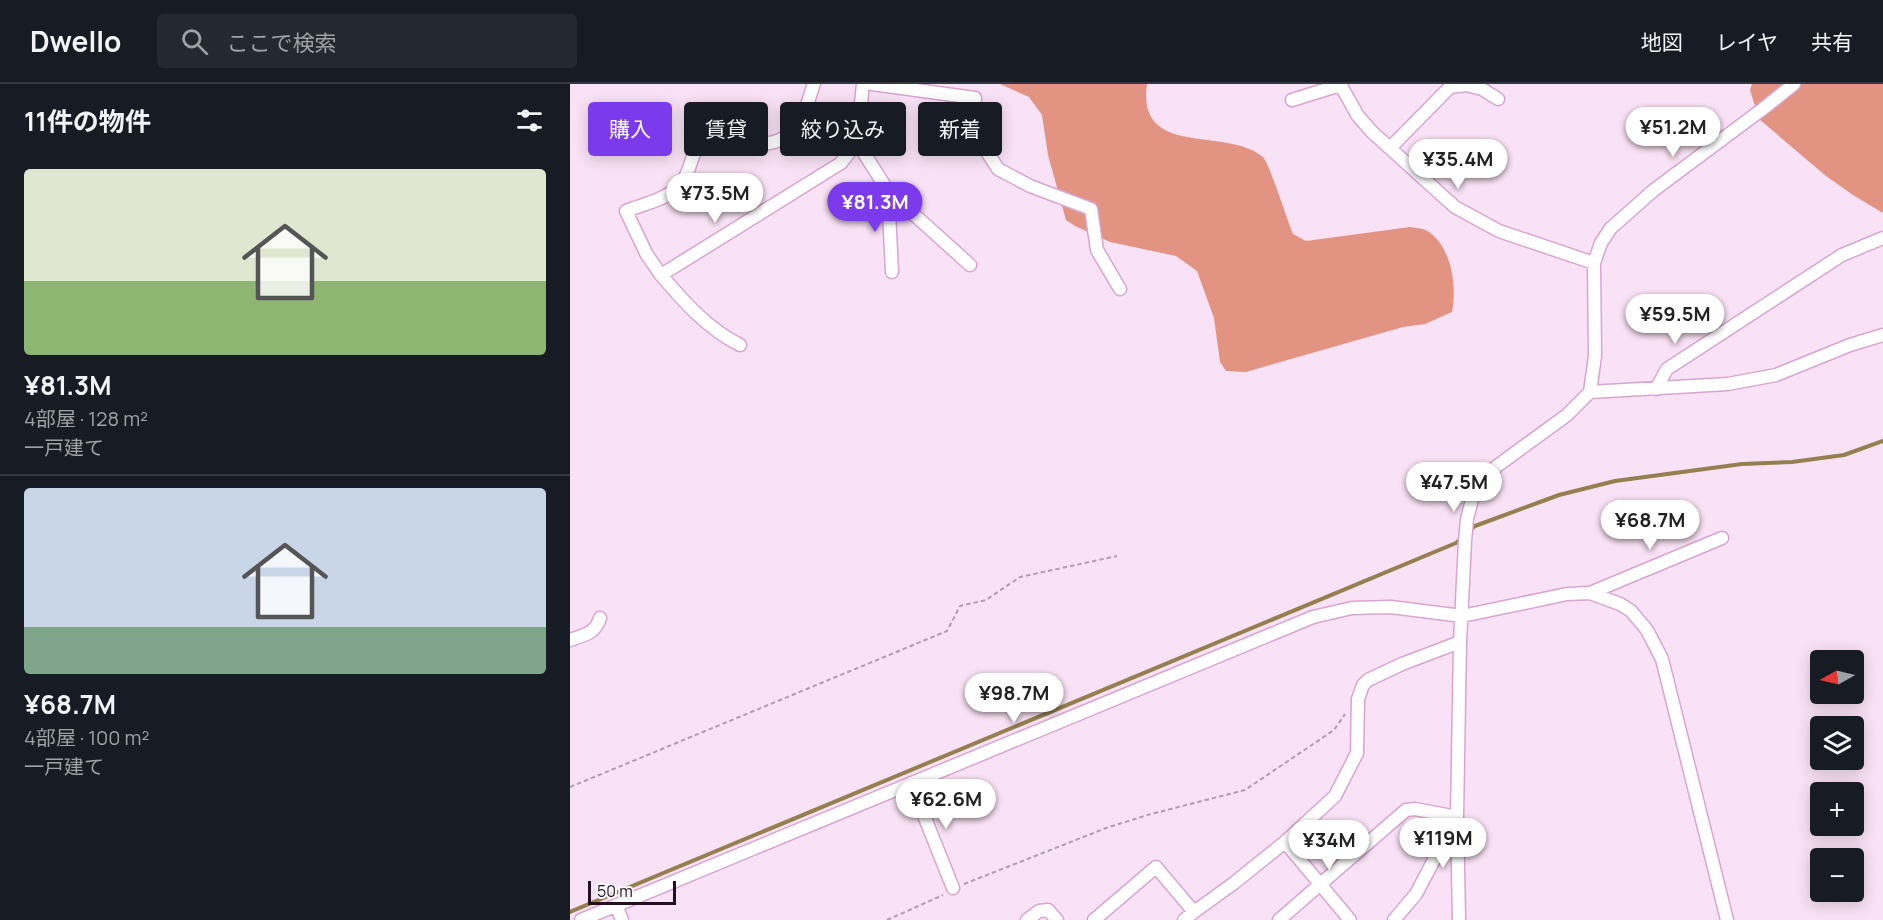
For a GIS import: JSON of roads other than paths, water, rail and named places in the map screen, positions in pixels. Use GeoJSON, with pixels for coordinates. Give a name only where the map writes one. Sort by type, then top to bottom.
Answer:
{"type":"FeatureCollection","features":[{"type":"Feature","properties":{"kind":"street"},"geometry":{"type":"LineString","coordinates":[[740,345],[724,337],[680,297],[647,255],[626,211],[669,194],[681,184],[698,145],[704,138],[759,145],[784,139],[792,133],[800,121],[814,84]]}},
{"type":"Feature","properties":{"kind":"street"},"geometry":{"type":"LineString","coordinates":[[861,102],[863,84]]}},
{"type":"Feature","properties":{"kind":"street"},"geometry":{"type":"LineString","coordinates":[[872,84],[975,98],[973,130],[998,169],[1030,186],[1091,208],[1097,250],[1120,289]]}},
{"type":"Feature","properties":{"kind":"street"},"geometry":{"type":"LineString","coordinates":[[1292,100],[1340,84],[1358,116],[1455,207],[1499,231],[1594,263]]}},
{"type":"Feature","properties":{"kind":"street"},"geometry":{"type":"LineString","coordinates":[[1459,920],[1457,817],[1460,642],[1467,519],[1474,492],[1497,466],[1567,415],[1590,392],[1595,356],[1594,263],[1601,243],[1611,228],[1654,190],[1794,84]]}},
{"type":"Feature","properties":{"kind":"street"},"geometry":{"type":"LineString","coordinates":[[1390,148],[1450,87],[1466,85],[1482,89],[1498,99]]}},
{"type":"Feature","properties":{"kind":"street"},"geometry":{"type":"LineString","coordinates":[[662,275],[841,163],[846,156]]}},
{"type":"Feature","properties":{"kind":"street"},"geometry":{"type":"LineString","coordinates":[[866,156],[888,191],[970,265]]}},
{"type":"Feature","properties":{"kind":"street"},"geometry":{"type":"LineString","coordinates":[[888,191],[892,272]]}},
{"type":"Feature","properties":{"kind":"street"},"geometry":{"type":"LineString","coordinates":[[1656,389],[1666,369],[1842,255],[1883,238]]}},
{"type":"Feature","properties":{"kind":"street"},"geometry":{"type":"LineString","coordinates":[[1590,392],[1728,384],[1776,375],[1850,345],[1883,335]]}},
{"type":"Feature","properties":{"kind":"street"},"geometry":{"type":"LineString","coordinates":[[581,920],[1313,617],[1352,608],[1381,608],[1462,616],[1567,594],[1590,593],[1722,538]]}},
{"type":"Feature","properties":{"kind":"street"},"geometry":{"type":"LineString","coordinates":[[1590,593],[1631,610],[1647,630],[1662,659],[1727,920]]}},
{"type":"Feature","properties":{"kind":"street"},"geometry":{"type":"LineString","coordinates":[[570,640],[590,633],[597,627],[600,618]]}},
{"type":"Feature","properties":{"kind":"street"},"geometry":{"type":"LineString","coordinates":[[1094,920],[1156,867],[1189,916],[1234,883],[1331,801],[1357,753],[1358,699],[1363,685],[1368,680],[1402,664],[1460,642]]}},
{"type":"Feature","properties":{"kind":"street"},"geometry":{"type":"LineString","coordinates":[[911,783],[953,888]]}},
{"type":"Feature","properties":{"kind":"street"},"geometry":{"type":"LineString","coordinates":[[1279,920],[1406,810],[1415,809],[1457,817]]}},
{"type":"Feature","properties":{"kind":"street"},"geometry":{"type":"LineString","coordinates":[[1394,920],[1416,894],[1457,817]]}},
{"type":"Feature","properties":{"kind":"street"},"geometry":{"type":"LineString","coordinates":[[1285,842],[1350,920]]}},
{"type":"Feature","properties":{"kind":"street"},"geometry":{"type":"LineString","coordinates":[[616,905],[622,920]]}},
{"type":"Feature","properties":{"kind":"street"},"geometry":{"type":"LineString","coordinates":[[1027,920],[1039,911],[1048,910],[1057,920]]}},
{"type":"Feature","properties":{"kind":"waterway"},"geometry":{"type":"LineString","coordinates":[[1468,532],[1475,526],[1559,495],[1615,481],[1742,464],[1792,462],[1844,455],[1883,441]]}},
{"type":"Feature","properties":{"kind":"waterway"},"geometry":{"type":"LineString","coordinates":[[570,912],[1456,543],[1463,537]]}}]}
